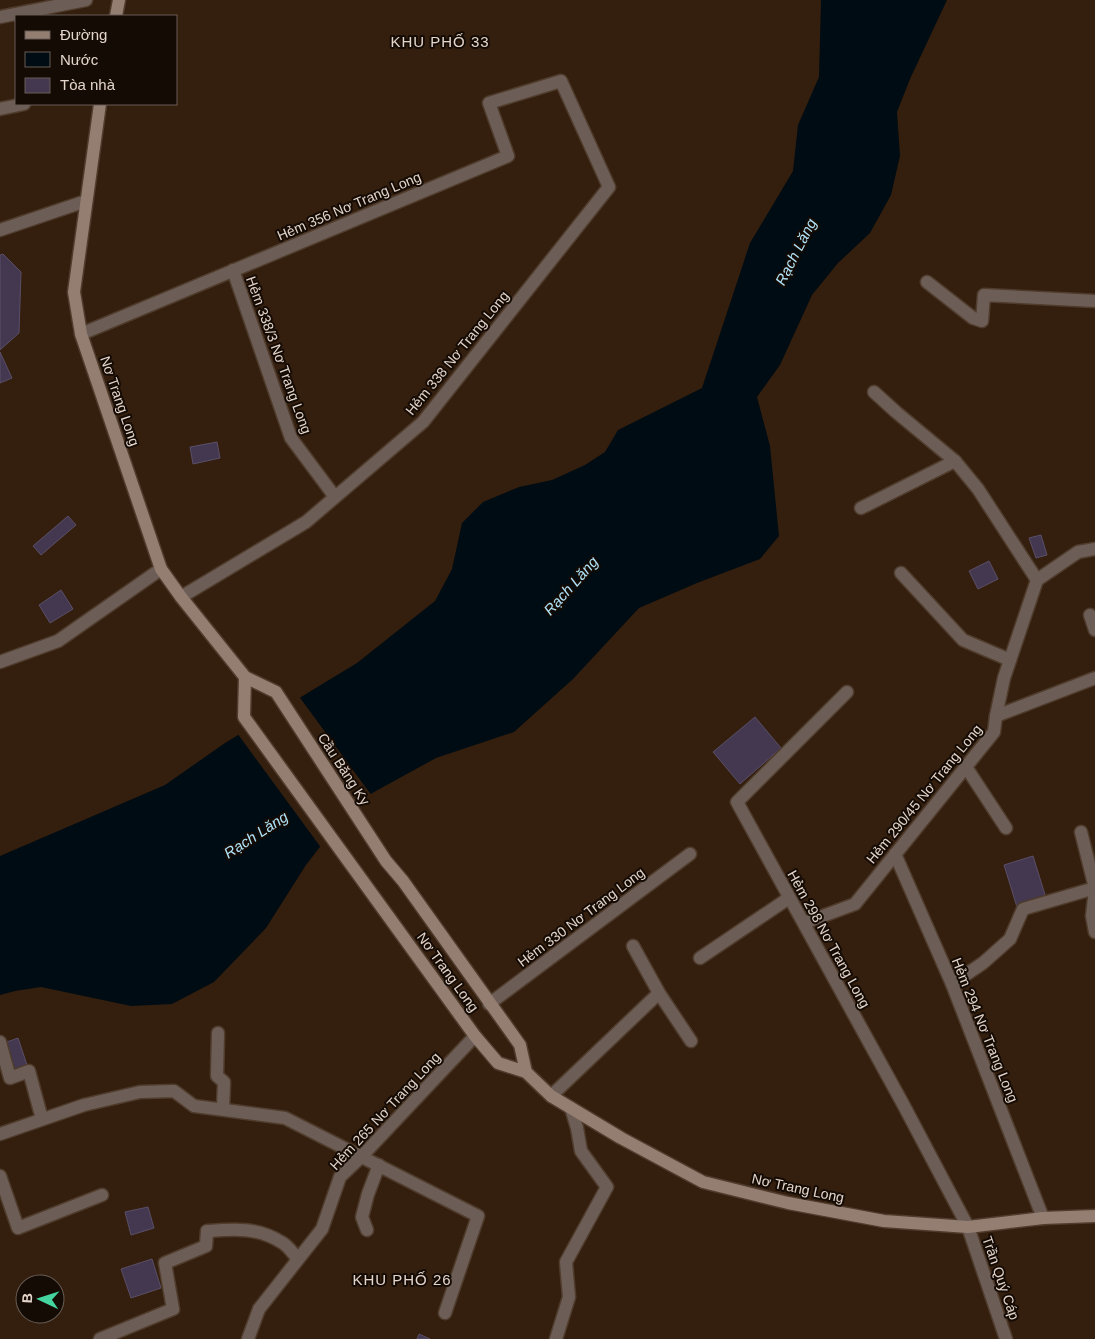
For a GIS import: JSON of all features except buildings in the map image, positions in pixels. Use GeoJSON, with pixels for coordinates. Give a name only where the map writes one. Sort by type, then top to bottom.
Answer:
{"type":"FeatureCollection","features":[{"type":"Feature","properties":{"kind":"main road"},"geometry":{"type":"LineString","coordinates":[[116,15],[119,0]]}},
{"type":"Feature","properties":{"kind":"main road","name":"Nơ Trang Long"},"geometry":{"type":"LineString","coordinates":[[100,105],[74,292],[81,334],[162,569],[180,598],[245,677],[276,692]]}},
{"type":"Feature","properties":{"kind":"main road","name":"Nơ Trang Long"},"geometry":{"type":"LineString","coordinates":[[245,677],[244,717],[476,1036],[498,1063],[526,1072],[551,1096],[621,1138],[703,1182],[788,1204],[884,1221],[968,1227],[1042,1218],[1095,1216]]}},
{"type":"Feature","properties":{"kind":"main road","name":"Cầu Băng Ky"},"geometry":{"type":"LineString","coordinates":[[276,692],[386,861]]}},
{"type":"Feature","properties":{"kind":"main road","name":"Nơ Trang Long"},"geometry":{"type":"LineString","coordinates":[[386,861],[403,881],[520,1045],[526,1072]]}},
{"type":"Feature","properties":{"kind":"street"},"geometry":{"type":"LineString","coordinates":[[0,18],[86,0]]}},
{"type":"Feature","properties":{"kind":"street","name":"Hẻm 338 Nơ Trang Long"},"geometry":{"type":"LineString","coordinates":[[180,598],[306,522],[423,422],[609,187],[562,81]]}},
{"type":"Feature","properties":{"kind":"street","name":"Hẻm 356 Nơ Trang Long"},"geometry":{"type":"LineString","coordinates":[[81,334],[508,156],[489,103],[562,81]]}},
{"type":"Feature","properties":{"kind":"street"},"geometry":{"type":"LineString","coordinates":[[0,109],[19,105]]}},
{"type":"Feature","properties":{"kind":"street"},"geometry":{"type":"LineString","coordinates":[[0,230],[86,201]]}},
{"type":"Feature","properties":{"kind":"street","name":"Hẻm 338/3 Nơ Trang Long"},"geometry":{"type":"LineString","coordinates":[[232,270],[291,438],[335,497]]}},
{"type":"Feature","properties":{"kind":"street"},"geometry":{"type":"LineString","coordinates":[[927,282],[973,318],[982,322],[984,295],[1095,301]]}},
{"type":"Feature","properties":{"kind":"street"},"geometry":{"type":"LineString","coordinates":[[874,392],[955,462],[978,489],[1037,580]]}},
{"type":"Feature","properties":{"kind":"street"},"geometry":{"type":"LineString","coordinates":[[861,508],[955,462]]}},
{"type":"Feature","properties":{"kind":"street"},"geometry":{"type":"LineString","coordinates":[[996,716],[1004,678],[1037,580],[1078,552],[1095,549]]}},
{"type":"Feature","properties":{"kind":"street"},"geometry":{"type":"LineString","coordinates":[[0,662],[58,641],[162,569]]}},
{"type":"Feature","properties":{"kind":"street"},"geometry":{"type":"LineString","coordinates":[[901,573],[963,640],[1010,660]]}},
{"type":"Feature","properties":{"kind":"street"},"geometry":{"type":"LineString","coordinates":[[1090,614],[1095,630]]}},
{"type":"Feature","properties":{"kind":"street","name":"Hẻm 290/45 Nơ Trang Long"},"geometry":{"type":"LineString","coordinates":[[804,924],[855,904],[994,732],[996,716],[1095,678]]}},
{"type":"Feature","properties":{"kind":"street","name":"Hẻm 298 Nơ Trang Long"},"geometry":{"type":"LineString","coordinates":[[847,692],[737,802],[903,1104],[968,1227]]}},
{"type":"Feature","properties":{"kind":"street"},"geometry":{"type":"LineString","coordinates":[[966,767],[1006,828]]}},
{"type":"Feature","properties":{"kind":"street"},"geometry":{"type":"LineString","coordinates":[[1081,832],[1095,889],[1092,916],[1095,932]]}},
{"type":"Feature","properties":{"kind":"street","name":"Hẻm 330 Nơ Trang Long"},"geometry":{"type":"LineString","coordinates":[[489,1004],[690,854]]}},
{"type":"Feature","properties":{"kind":"street","name":"Hẻm 294 Nơ Trang Long"},"geometry":{"type":"LineString","coordinates":[[895,854],[952,984],[1042,1218]]}},
{"type":"Feature","properties":{"kind":"street"},"geometry":{"type":"LineString","coordinates":[[952,984],[983,964],[1010,939],[1023,909],[1095,889]]}},
{"type":"Feature","properties":{"kind":"street"},"geometry":{"type":"LineString","coordinates":[[700,958],[789,898]]}},
{"type":"Feature","properties":{"kind":"street"},"geometry":{"type":"LineString","coordinates":[[633,946],[659,993],[691,1042]]}},
{"type":"Feature","properties":{"kind":"street"},"geometry":{"type":"LineString","coordinates":[[551,1096],[659,993]]}},
{"type":"Feature","properties":{"kind":"street"},"geometry":{"type":"LineString","coordinates":[[218,1033],[218,1076],[224,1082],[223,1109]]}},
{"type":"Feature","properties":{"kind":"street","name":"Hẻm 265 Nơ Trang Long"},"geometry":{"type":"LineString","coordinates":[[248,1339],[259,1309],[322,1229],[340,1177],[476,1036]]}},
{"type":"Feature","properties":{"kind":"street"},"geometry":{"type":"LineString","coordinates":[[0,1042],[10,1078],[30,1072],[42,1119]]}},
{"type":"Feature","properties":{"kind":"street"},"geometry":{"type":"LineString","coordinates":[[0,1134],[84,1105],[140,1092],[174,1091],[194,1106],[284,1118],[478,1216],[445,1313]]}},
{"type":"Feature","properties":{"kind":"street"},"geometry":{"type":"LineString","coordinates":[[556,1339],[569,1297],[566,1262],[607,1187],[581,1151],[571,1108]]}},
{"type":"Feature","properties":{"kind":"street"},"geometry":{"type":"LineString","coordinates":[[367,1230],[362,1217],[379,1165]]}},
{"type":"Feature","properties":{"kind":"street"},"geometry":{"type":"LineString","coordinates":[[0,1176],[18,1228],[102,1195]]}},
{"type":"Feature","properties":{"kind":"street","name":"Trần Quý Cáp"},"geometry":{"type":"LineString","coordinates":[[968,1227],[1006,1339]]}},
{"type":"Feature","properties":{"kind":"street"},"geometry":{"type":"LineString","coordinates":[[100,1339],[173,1309],[165,1263],[206,1246],[207,1231],[240,1228],[259,1232],[282,1242],[298,1259]]}},
{"type":"Feature","properties":{"kind":"water","name":"Rạch Lăng"},"geometry":{"type":"Polygon","coordinates":[[[821,0],[947,0],[910,79],[897,112],[900,156],[891,195],[870,233],[838,263],[812,295],[780,365],[757,397],[770,446],[779,536],[760,559],[639,608],[573,679],[514,732],[436,758],[354,803],[306,865],[266,928],[214,982],[172,1004],[131,1006],[41,987],[0,995],[0,856],[165,785],[225,743],[357,663],[435,601],[452,569],[462,523],[483,502],[519,487],[552,480],[585,465],[605,452],[618,430],[702,388],[750,243],[793,171],[798,125],[819,77],[821,0]]]}},
{"type":"Feature","properties":{"kind":"pier"},"geometry":{"type":"Polygon","coordinates":[[[298,695],[372,796],[356,805],[322,849],[237,733],[298,695]]]}},
{"type":"Feature","properties":{"kind":"district","name":"KHU PHỐ 33"},"geometry":{"type":"Point","coordinates":[440,42]}},
{"type":"Feature","properties":{"kind":"district","name":"KHU PHỐ 26"},"geometry":{"type":"Point","coordinates":[402,1280]}}]}
